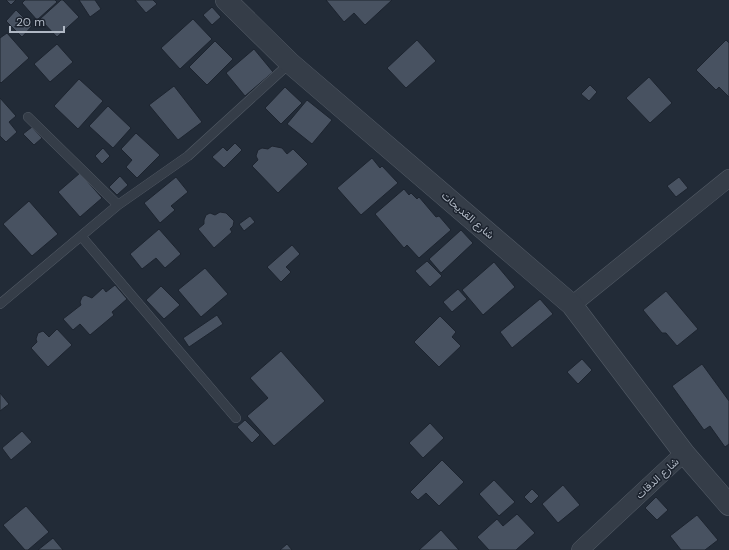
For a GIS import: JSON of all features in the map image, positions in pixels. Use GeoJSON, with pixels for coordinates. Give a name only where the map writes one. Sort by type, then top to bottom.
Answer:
{"type":"FeatureCollection","features":[{"type":"Feature","properties":{"kind":"street","name":"شارع القديحات"},"geometry":{"type":"LineString","coordinates":[[226,0],[290,63],[572,305],[684,453]]}},
{"type":"Feature","properties":{"kind":"street"},"geometry":{"type":"LineString","coordinates":[[572,305],[729,178]]}},
{"type":"Feature","properties":{"kind":"street","name":"شارع الدقات"},"geometry":{"type":"LineString","coordinates":[[580,550],[684,453],[729,505]]}},
{"type":"Feature","properties":{"kind":"lane"},"geometry":{"type":"LineString","coordinates":[[0,304],[118,205],[188,156],[290,63]]}},
{"type":"Feature","properties":{"kind":"lane"},"geometry":{"type":"LineString","coordinates":[[28,117],[118,205]]}},
{"type":"Feature","properties":{"kind":"lane"},"geometry":{"type":"LineString","coordinates":[[81,236],[236,418]]}},
{"type":"Feature","properties":{"kind":"building"},"geometry":{"type":"Polygon","coordinates":[[[6,0],[16,0],[11,5],[6,0]]]}},
{"type":"Feature","properties":{"kind":"building"},"geometry":{"type":"Polygon","coordinates":[[[25,0],[55,0],[57,2],[37,20],[22,3],[25,0]]]}},
{"type":"Feature","properties":{"kind":"building"},"geometry":{"type":"Polygon","coordinates":[[[61,0],[63,0],[79,17],[57,37],[40,19],[61,0]]]}},
{"type":"Feature","properties":{"kind":"building"},"geometry":{"type":"Polygon","coordinates":[[[79,0],[95,0],[101,9],[90,17],[79,0]]]}},
{"type":"Feature","properties":{"kind":"building"},"geometry":{"type":"Polygon","coordinates":[[[135,0],[153,0],[157,4],[146,13],[135,0]]]}},
{"type":"Feature","properties":{"kind":"building"},"geometry":{"type":"Polygon","coordinates":[[[326,0],[392,0],[365,25],[354,13],[344,22],[326,0]]]}},
{"type":"Feature","properties":{"kind":"building"},"geometry":{"type":"Polygon","coordinates":[[[212,7],[221,17],[212,25],[203,15],[212,7]]]}},
{"type":"Feature","properties":{"kind":"building"},"geometry":{"type":"Polygon","coordinates":[[[16,10],[32,26],[22,37],[6,21],[16,10]]]}},
{"type":"Feature","properties":{"kind":"building"},"geometry":{"type":"Polygon","coordinates":[[[193,19],[212,39],[180,69],[161,48],[193,19]]]}},
{"type":"Feature","properties":{"kind":"building"},"geometry":{"type":"Polygon","coordinates":[[[7,33],[29,58],[1,83],[0,38],[7,33]]]}},
{"type":"Feature","properties":{"kind":"building"},"geometry":{"type":"Polygon","coordinates":[[[417,40],[436,61],[406,88],[387,68],[417,40]]]}},
{"type":"Feature","properties":{"kind":"building"},"geometry":{"type":"Polygon","coordinates":[[[726,40],[729,43],[729,97],[719,87],[716,90],[696,70],[726,40]]]}},
{"type":"Feature","properties":{"kind":"building"},"geometry":{"type":"Polygon","coordinates":[[[215,41],[233,59],[207,85],[189,67],[215,41]]]}},
{"type":"Feature","properties":{"kind":"building"},"geometry":{"type":"Polygon","coordinates":[[[57,44],[73,62],[50,82],[34,64],[57,44]]]}},
{"type":"Feature","properties":{"kind":"building"},"geometry":{"type":"Polygon","coordinates":[[[254,49],[273,72],[245,96],[226,73],[254,49]]]}},
{"type":"Feature","properties":{"kind":"building"},"geometry":{"type":"Polygon","coordinates":[[[649,77],[672,103],[650,123],[626,98],[649,77]]]}},
{"type":"Feature","properties":{"kind":"building"},"geometry":{"type":"Polygon","coordinates":[[[79,79],[103,101],[78,129],[54,106],[79,79]]]}},
{"type":"Feature","properties":{"kind":"building"},"geometry":{"type":"Polygon","coordinates":[[[590,85],[597,92],[589,101],[581,94],[590,85]]]}},
{"type":"Feature","properties":{"kind":"building"},"geometry":{"type":"Polygon","coordinates":[[[174,86],[202,122],[178,140],[149,105],[174,86]]]}},
{"type":"Feature","properties":{"kind":"building"},"geometry":{"type":"Polygon","coordinates":[[[285,87],[302,103],[281,124],[265,108],[285,87]]]}},
{"type":"Feature","properties":{"kind":"building"},"geometry":{"type":"Polygon","coordinates":[[[0,98],[16,116],[9,122],[17,132],[6,142],[0,136],[0,98]]]}},
{"type":"Feature","properties":{"kind":"building"},"geometry":{"type":"Polygon","coordinates":[[[307,100],[332,120],[312,144],[287,124],[307,100]]]}},
{"type":"Feature","properties":{"kind":"building"},"geometry":{"type":"Polygon","coordinates":[[[108,106],[131,128],[113,148],[89,126],[108,106]]]}},
{"type":"Feature","properties":{"kind":"building"},"geometry":{"type":"Polygon","coordinates":[[[32,127],[42,138],[34,145],[23,134],[32,127]]]}},
{"type":"Feature","properties":{"kind":"building"},"geometry":{"type":"Polygon","coordinates":[[[136,133],[160,155],[137,178],[126,167],[132,160],[121,149],[136,133]]]}},
{"type":"Feature","properties":{"kind":"building"},"geometry":{"type":"Polygon","coordinates":[[[235,143],[242,150],[224,168],[212,157],[223,147],[227,151],[235,143]]]}},
{"type":"Feature","properties":{"kind":"building"},"geometry":{"type":"Polygon","coordinates":[[[272,146],[282,148],[287,154],[293,149],[308,164],[278,193],[252,166],[258,160],[256,156],[258,150],[262,148],[268,149],[272,146]]]}},
{"type":"Feature","properties":{"kind":"building"},"geometry":{"type":"Polygon","coordinates":[[[103,148],[110,156],[102,164],[95,156],[103,148]]]}},
{"type":"Feature","properties":{"kind":"building"},"geometry":{"type":"Polygon","coordinates":[[[372,158],[380,168],[382,166],[398,183],[361,215],[337,188],[372,158]]]}},
{"type":"Feature","properties":{"kind":"building"},"geometry":{"type":"Polygon","coordinates":[[[80,173],[102,198],[80,217],[58,192],[80,173]]]}},
{"type":"Feature","properties":{"kind":"building"},"geometry":{"type":"Polygon","coordinates":[[[120,176],[128,185],[117,195],[109,187],[120,176]]]}},
{"type":"Feature","properties":{"kind":"building"},"geometry":{"type":"Polygon","coordinates":[[[176,177],[188,192],[171,206],[175,210],[160,223],[144,203],[176,177]]]}},
{"type":"Feature","properties":{"kind":"building"},"geometry":{"type":"Polygon","coordinates":[[[679,177],[688,188],[676,197],[667,186],[679,177]]]}},
{"type":"Feature","properties":{"kind":"building"},"geometry":{"type":"Polygon","coordinates":[[[404,189],[409,195],[411,193],[417,199],[419,197],[436,217],[439,216],[451,230],[419,258],[407,245],[404,248],[375,214],[404,189]]]}},
{"type":"Feature","properties":{"kind":"building"},"geometry":{"type":"Polygon","coordinates":[[[29,201],[58,234],[32,256],[3,224],[29,201]]]}},
{"type":"Feature","properties":{"kind":"building"},"geometry":{"type":"Polygon","coordinates":[[[220,212],[226,213],[234,221],[233,226],[230,229],[232,232],[214,248],[198,229],[204,224],[206,215],[210,213],[215,215],[220,212]]]}},
{"type":"Feature","properties":{"kind":"building"},"geometry":{"type":"Polygon","coordinates":[[[250,216],[255,222],[244,231],[239,224],[250,216]]]}},
{"type":"Feature","properties":{"kind":"building"},"geometry":{"type":"Polygon","coordinates":[[[159,229],[181,254],[165,268],[156,258],[142,269],[130,254],[159,229]]]}},
{"type":"Feature","properties":{"kind":"building"},"geometry":{"type":"Polygon","coordinates":[[[461,230],[473,243],[441,273],[429,259],[461,230]]]}},
{"type":"Feature","properties":{"kind":"building"},"geometry":{"type":"Polygon","coordinates":[[[292,245],[300,254],[286,267],[291,272],[281,282],[267,267],[292,245]]]}},
{"type":"Feature","properties":{"kind":"building"},"geometry":{"type":"Polygon","coordinates":[[[427,261],[442,276],[430,287],[415,271],[427,261]]]}},
{"type":"Feature","properties":{"kind":"building"},"geometry":{"type":"Polygon","coordinates":[[[494,262],[515,287],[483,315],[462,290],[494,262]]]}},
{"type":"Feature","properties":{"kind":"building"},"geometry":{"type":"Polygon","coordinates":[[[205,268],[228,294],[201,317],[178,290],[205,268]]]}},
{"type":"Feature","properties":{"kind":"building"},"geometry":{"type":"Polygon","coordinates":[[[115,285],[127,299],[112,312],[114,315],[90,335],[80,324],[73,330],[63,319],[81,305],[80,302],[82,297],[85,295],[92,298],[103,288],[106,292],[115,285]]]}},
{"type":"Feature","properties":{"kind":"building"},"geometry":{"type":"Polygon","coordinates":[[[161,286],[180,305],[164,319],[146,300],[161,286]]]}},
{"type":"Feature","properties":{"kind":"building"},"geometry":{"type":"Polygon","coordinates":[[[458,289],[467,299],[452,312],[443,302],[458,289]]]}},
{"type":"Feature","properties":{"kind":"building"},"geometry":{"type":"Polygon","coordinates":[[[666,291],[698,329],[677,346],[666,333],[662,333],[643,310],[666,291]]]}},
{"type":"Feature","properties":{"kind":"building"},"geometry":{"type":"Polygon","coordinates":[[[540,299],[553,314],[512,348],[500,332],[540,299]]]}},
{"type":"Feature","properties":{"kind":"building"},"geometry":{"type":"Polygon","coordinates":[[[217,315],[223,324],[189,347],[183,338],[217,315]]]}},
{"type":"Feature","properties":{"kind":"building"},"geometry":{"type":"Polygon","coordinates":[[[440,316],[456,332],[452,337],[461,346],[439,367],[414,342],[440,316]]]}},
{"type":"Feature","properties":{"kind":"building"},"geometry":{"type":"Polygon","coordinates":[[[57,329],[72,345],[48,367],[31,348],[37,342],[36,339],[38,333],[43,331],[49,337],[57,329]]]}},
{"type":"Feature","properties":{"kind":"building"},"geometry":{"type":"Polygon","coordinates":[[[281,351],[325,401],[274,446],[247,416],[268,398],[250,378],[281,351]]]}},
{"type":"Feature","properties":{"kind":"building"},"geometry":{"type":"Polygon","coordinates":[[[582,359],[592,370],[578,384],[567,372],[582,359]]]}},
{"type":"Feature","properties":{"kind":"building"},"geometry":{"type":"Polygon","coordinates":[[[702,364],[729,401],[729,444],[725,447],[710,426],[704,430],[672,386],[702,364]]]}},
{"type":"Feature","properties":{"kind":"building"},"geometry":{"type":"Polygon","coordinates":[[[0,393],[9,404],[0,411],[0,393]]]}},
{"type":"Feature","properties":{"kind":"building"},"geometry":{"type":"Polygon","coordinates":[[[245,420],[260,435],[252,443],[237,427],[245,420]]]}},
{"type":"Feature","properties":{"kind":"building"},"geometry":{"type":"Polygon","coordinates":[[[430,423],[444,438],[423,458],[409,443],[430,423]]]}},
{"type":"Feature","properties":{"kind":"building"},"geometry":{"type":"Polygon","coordinates":[[[22,431],[32,442],[11,460],[2,448],[22,431]]]}},
{"type":"Feature","properties":{"kind":"building"},"geometry":{"type":"Polygon","coordinates":[[[442,460],[464,482],[439,506],[426,493],[418,500],[410,492],[442,460]]]}},
{"type":"Feature","properties":{"kind":"building"},"geometry":{"type":"Polygon","coordinates":[[[494,480],[515,502],[499,516],[479,494],[494,480]]]}},
{"type":"Feature","properties":{"kind":"building"},"geometry":{"type":"Polygon","coordinates":[[[563,485],[580,505],[558,523],[542,504],[563,485]]]}},
{"type":"Feature","properties":{"kind":"building"},"geometry":{"type":"Polygon","coordinates":[[[532,489],[539,496],[531,504],[524,497],[532,489]]]}},
{"type":"Feature","properties":{"kind":"building"},"geometry":{"type":"Polygon","coordinates":[[[656,497],[668,510],[657,520],[645,508],[656,497]]]}},
{"type":"Feature","properties":{"kind":"building"},"geometry":{"type":"Polygon","coordinates":[[[26,506],[49,532],[28,550],[25,550],[3,525],[26,506]]]}},
{"type":"Feature","properties":{"kind":"building"},"geometry":{"type":"Polygon","coordinates":[[[517,514],[535,533],[516,550],[489,550],[477,537],[497,519],[503,526],[517,514]]]}},
{"type":"Feature","properties":{"kind":"building"},"geometry":{"type":"Polygon","coordinates":[[[697,515],[718,540],[705,550],[681,550],[670,536],[697,515]]]}},
{"type":"Feature","properties":{"kind":"building"},"geometry":{"type":"Polygon","coordinates":[[[441,530],[459,550],[419,550],[441,530]]]}},
{"type":"Feature","properties":{"kind":"building"},"geometry":{"type":"Polygon","coordinates":[[[53,538],[63,550],[38,550],[53,538]]]}},
{"type":"Feature","properties":{"kind":"building"},"geometry":{"type":"Polygon","coordinates":[[[287,544],[292,550],[280,550],[287,544]]]}}]}
